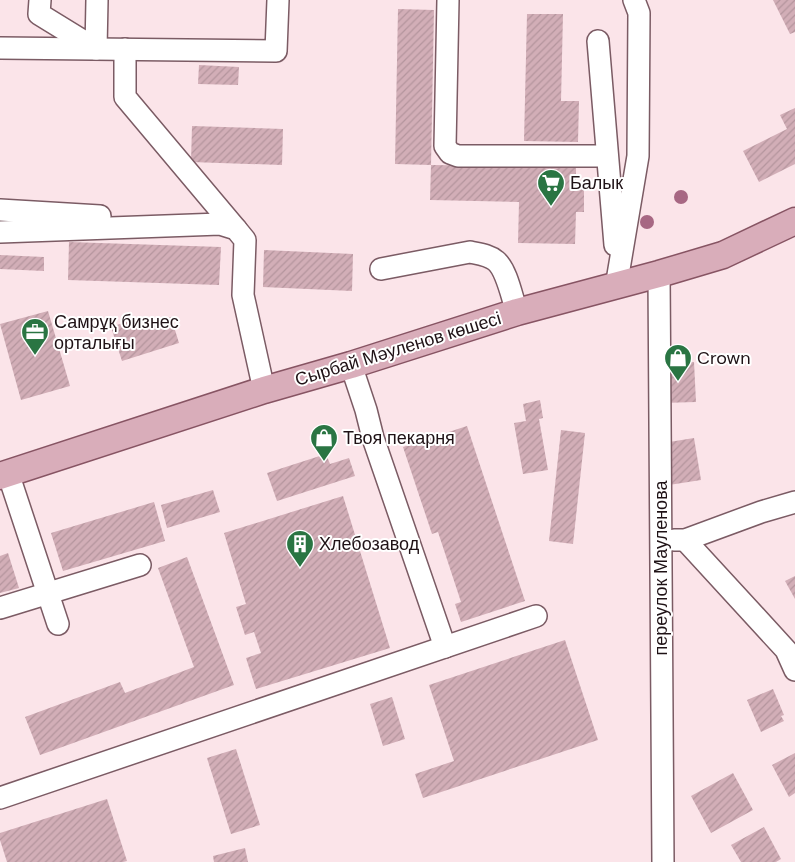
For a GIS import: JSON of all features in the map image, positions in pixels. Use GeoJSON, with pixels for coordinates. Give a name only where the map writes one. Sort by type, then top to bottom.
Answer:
{"type":"FeatureCollection","features":[{"type":"Feature","properties":{"kind":"main road","name":"Сырбай Мәуленов көшесі"},"geometry":{"type":"LineString","coordinates":[[4,475],[264,390],[618,280],[659,274],[723,255],[795,221]]}},
{"type":"Feature","properties":{"kind":"street"},"geometry":{"type":"LineString","coordinates":[[40,0],[39,14],[96,49]]}},
{"type":"Feature","properties":{"kind":"street"},"geometry":{"type":"LineString","coordinates":[[96,49],[98,0]]}},
{"type":"Feature","properties":{"kind":"street"},"geometry":{"type":"LineString","coordinates":[[0,48],[276,51],[278,0]]}},
{"type":"Feature","properties":{"kind":"street"},"geometry":{"type":"LineString","coordinates":[[448,0],[445,146],[450,153],[458,156],[607,156]]}},
{"type":"Feature","properties":{"kind":"street"},"geometry":{"type":"LineString","coordinates":[[618,280],[638,156],[639,13],[634,0]]}},
{"type":"Feature","properties":{"kind":"street"},"geometry":{"type":"LineString","coordinates":[[598,41],[618,280]]}},
{"type":"Feature","properties":{"kind":"street"},"geometry":{"type":"LineString","coordinates":[[125,50],[125,97],[228,226],[245,240],[243,295],[264,390]]}},
{"type":"Feature","properties":{"kind":"street"},"geometry":{"type":"LineString","coordinates":[[0,210],[228,226]]}},
{"type":"Feature","properties":{"kind":"street"},"geometry":{"type":"LineString","coordinates":[[0,232],[228,226]]}},
{"type":"Feature","properties":{"kind":"street"},"geometry":{"type":"LineString","coordinates":[[380,269],[470,252],[484,255],[496,260],[503,270],[517,312]]}},
{"type":"Feature","properties":{"kind":"street","name":"переулок Мауленова"},"geometry":{"type":"LineString","coordinates":[[659,274],[663,862]]}},
{"type":"Feature","properties":{"kind":"street"},"geometry":{"type":"LineString","coordinates":[[351,364],[373,438],[445,647]]}},
{"type":"Feature","properties":{"kind":"street"},"geometry":{"type":"LineString","coordinates":[[4,475],[58,624]]}},
{"type":"Feature","properties":{"kind":"street"},"geometry":{"type":"LineString","coordinates":[[661,541],[685,540],[761,512],[795,502]]}},
{"type":"Feature","properties":{"kind":"street"},"geometry":{"type":"LineString","coordinates":[[685,540],[786,650],[795,670]]}},
{"type":"Feature","properties":{"kind":"street"},"geometry":{"type":"LineString","coordinates":[[0,608],[140,565]]}},
{"type":"Feature","properties":{"kind":"street"},"geometry":{"type":"LineString","coordinates":[[0,798],[536,616]]}},
{"type":"Feature","properties":{"kind":"building"},"geometry":{"type":"Polygon","coordinates":[[[773,0],[795,0],[795,32],[790,34],[773,0]]]}},
{"type":"Feature","properties":{"kind":"building"},"geometry":{"type":"Polygon","coordinates":[[[398,9],[434,10],[431,165],[395,164],[398,9]]]}},
{"type":"Feature","properties":{"kind":"building"},"geometry":{"type":"Polygon","coordinates":[[[527,14],[563,14],[561,101],[579,101],[578,142],[524,141],[527,14]]]}},
{"type":"Feature","properties":{"kind":"building"},"geometry":{"type":"Polygon","coordinates":[[[199,65],[239,67],[238,85],[198,84],[199,65]]]}},
{"type":"Feature","properties":{"kind":"building"},"geometry":{"type":"Polygon","coordinates":[[[795,108],[795,164],[759,182],[743,151],[787,129],[780,115],[795,108]]]}},
{"type":"Feature","properties":{"kind":"building"},"geometry":{"type":"Polygon","coordinates":[[[192,126],[283,129],[282,165],[191,162],[192,126]]]}},
{"type":"Feature","properties":{"kind":"building"},"geometry":{"type":"Polygon","coordinates":[[[431,165],[576,167],[576,187],[584,187],[584,212],[576,212],[575,244],[518,243],[519,202],[430,200],[431,165]]]}},
{"type":"Feature","properties":{"kind":"building"},"geometry":{"type":"Polygon","coordinates":[[[69,242],[221,247],[219,285],[68,280],[69,242]]]}},
{"type":"Feature","properties":{"kind":"building"},"geometry":{"type":"Polygon","coordinates":[[[264,250],[353,254],[352,291],[263,287],[264,250]]]}},
{"type":"Feature","properties":{"kind":"building"},"geometry":{"type":"Polygon","coordinates":[[[0,255],[44,257],[44,271],[0,269],[0,255]]]}},
{"type":"Feature","properties":{"kind":"building","name":"Самрұқ бизнес орталығы"},"geometry":{"type":"Polygon","coordinates":[[[48,311],[70,386],[21,400],[0,324],[48,311]]]}},
{"type":"Feature","properties":{"kind":"building"},"geometry":{"type":"Polygon","coordinates":[[[171,317],[179,343],[122,361],[111,327],[135,319],[138,328],[171,317]]]}},
{"type":"Feature","properties":{"kind":"building","name":"Crown"},"geometry":{"type":"Polygon","coordinates":[[[694,362],[696,402],[662,403],[660,363],[694,362]]]}},
{"type":"Feature","properties":{"kind":"building"},"geometry":{"type":"Polygon","coordinates":[[[540,400],[543,418],[539,419],[548,470],[523,474],[514,423],[526,421],[523,404],[540,400]]]}},
{"type":"Feature","properties":{"kind":"building"},"geometry":{"type":"Polygon","coordinates":[[[467,426],[525,601],[461,622],[455,604],[461,602],[438,532],[432,534],[403,447],[467,426]]]}},
{"type":"Feature","properties":{"kind":"building"},"geometry":{"type":"Polygon","coordinates":[[[561,430],[585,433],[573,544],[549,541],[561,430]]]}},
{"type":"Feature","properties":{"kind":"building"},"geometry":{"type":"Polygon","coordinates":[[[694,438],[701,480],[669,485],[663,443],[694,438]]]}},
{"type":"Feature","properties":{"kind":"building"},"geometry":{"type":"Polygon","coordinates":[[[326,454],[330,464],[349,458],[355,476],[277,501],[267,473],[326,454]]]}},
{"type":"Feature","properties":{"kind":"building"},"geometry":{"type":"Polygon","coordinates":[[[213,490],[220,512],[167,528],[161,505],[213,490]]]}},
{"type":"Feature","properties":{"kind":"building","name":"Хлебозавод"},"geometry":{"type":"Polygon","coordinates":[[[343,496],[390,648],[256,689],[246,658],[261,653],[254,632],[245,635],[236,607],[246,604],[224,533],[343,496]]]}},
{"type":"Feature","properties":{"kind":"building"},"geometry":{"type":"Polygon","coordinates":[[[154,502],[165,541],[63,571],[51,533],[154,502]]]}},
{"type":"Feature","properties":{"kind":"building"},"geometry":{"type":"Polygon","coordinates":[[[8,553],[19,588],[0,593],[0,556],[8,553]]]}},
{"type":"Feature","properties":{"kind":"building"},"geometry":{"type":"Polygon","coordinates":[[[187,557],[234,685],[40,755],[25,717],[120,682],[125,693],[194,667],[158,568],[187,557]]]}},
{"type":"Feature","properties":{"kind":"building"},"geometry":{"type":"Polygon","coordinates":[[[795,576],[795,599],[785,581],[795,576]]]}},
{"type":"Feature","properties":{"kind":"building"},"geometry":{"type":"Polygon","coordinates":[[[565,640],[598,740],[423,798],[415,774],[454,761],[429,685],[565,640]]]}},
{"type":"Feature","properties":{"kind":"building"},"geometry":{"type":"Polygon","coordinates":[[[773,689],[784,715],[781,716],[784,721],[761,732],[747,700],[773,689]]]}},
{"type":"Feature","properties":{"kind":"building"},"geometry":{"type":"Polygon","coordinates":[[[392,697],[405,739],[383,746],[370,704],[392,697]]]}},
{"type":"Feature","properties":{"kind":"building"},"geometry":{"type":"Polygon","coordinates":[[[236,749],[260,825],[231,834],[207,758],[236,749]]]}},
{"type":"Feature","properties":{"kind":"building"},"geometry":{"type":"Polygon","coordinates":[[[795,753],[795,793],[789,797],[772,765],[795,753]]]}},
{"type":"Feature","properties":{"kind":"building"},"geometry":{"type":"Polygon","coordinates":[[[733,773],[753,810],[711,833],[691,796],[733,773]]]}},
{"type":"Feature","properties":{"kind":"building"},"geometry":{"type":"Polygon","coordinates":[[[107,799],[127,861],[7,862],[0,840],[0,833],[107,799]]]}},
{"type":"Feature","properties":{"kind":"building"},"geometry":{"type":"Polygon","coordinates":[[[764,827],[781,859],[776,862],[741,862],[731,845],[764,827]]]}},
{"type":"Feature","properties":{"kind":"building"},"geometry":{"type":"Polygon","coordinates":[[[245,848],[248,862],[214,862],[213,856],[245,848]]]}},
{"type":"Feature","properties":{"kind":"place","name":"Балык"},"geometry":{"type":"Point","coordinates":[551,207]}},
{"type":"Feature","properties":{"kind":"place","name":"Самрұқ бизнес орталығы"},"geometry":{"type":"Point","coordinates":[35,356]}},
{"type":"Feature","properties":{"kind":"place","name":"Crown"},"geometry":{"type":"Point","coordinates":[678,382]}},
{"type":"Feature","properties":{"kind":"place","name":"Твоя пекарня"},"geometry":{"type":"Point","coordinates":[324,462]}},
{"type":"Feature","properties":{"kind":"place","name":"Хлебозавод"},"geometry":{"type":"Point","coordinates":[300,568]}}]}
